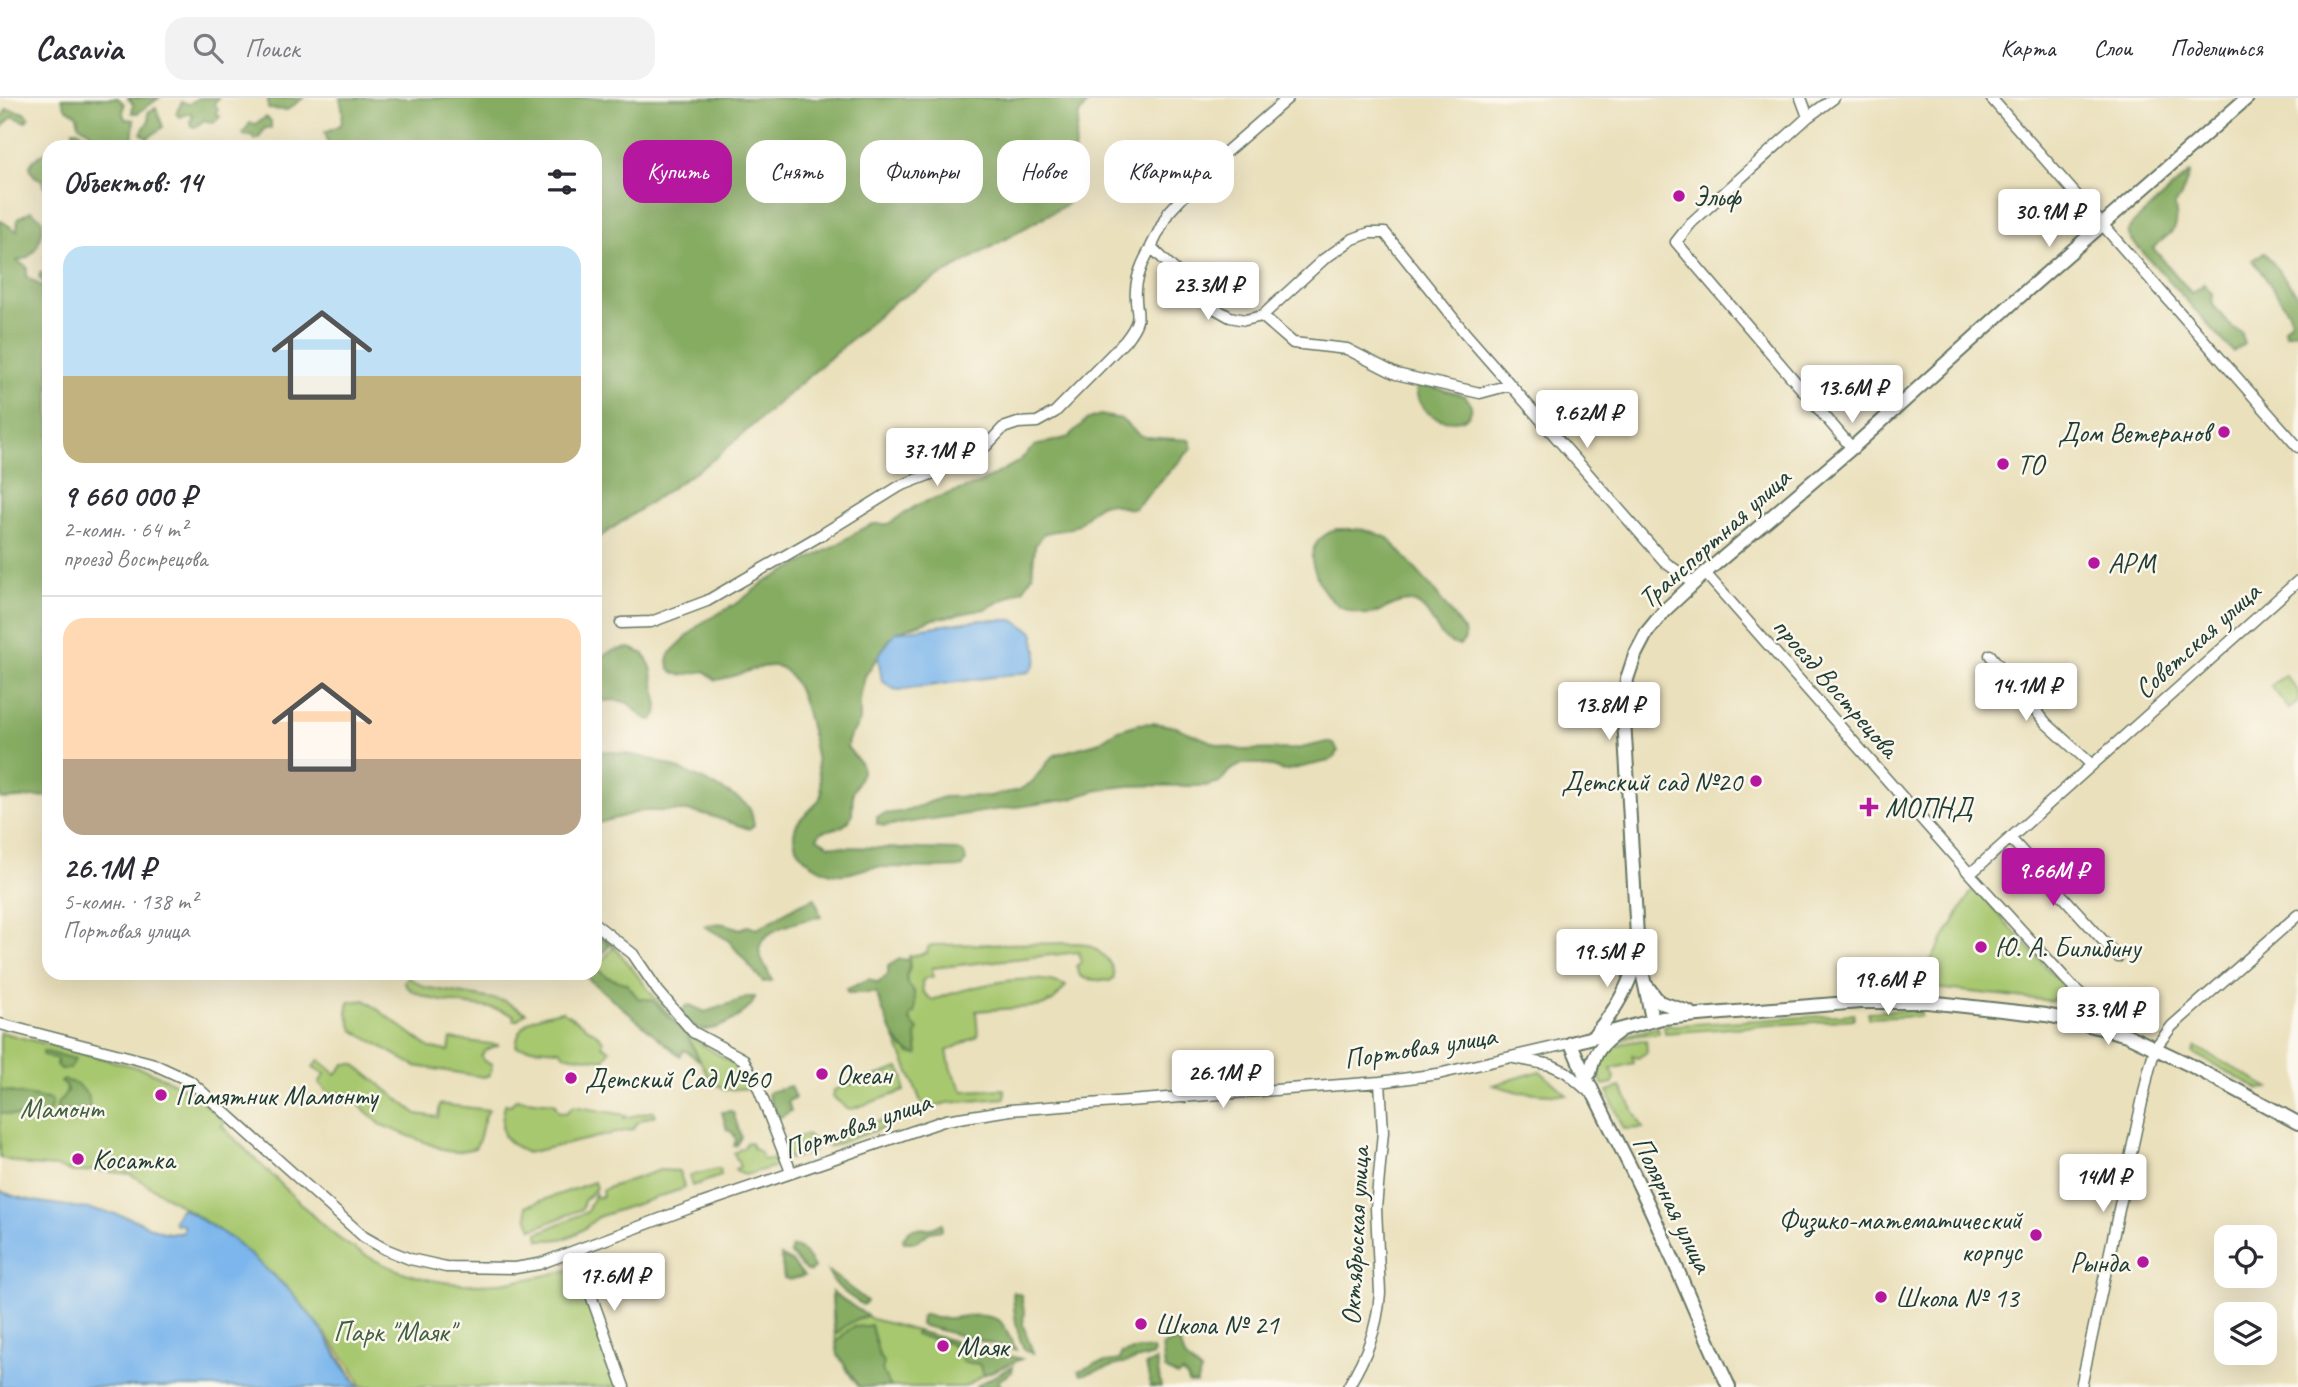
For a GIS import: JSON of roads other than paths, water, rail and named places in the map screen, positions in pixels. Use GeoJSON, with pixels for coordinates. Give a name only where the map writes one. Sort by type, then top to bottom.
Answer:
{"type":"FeatureCollection","features":[{"type":"Feature","properties":{"kind":"main road","name":"Транспортная улица"},"geometry":{"type":"LineString","coordinates":[[1652,1020],[1638,952],[1624,719],[1625,691],[1630,667],[1647,632],[1665,610],[1705,573],[1852,448],[2247,98]]}},
{"type":"Feature","properties":{"kind":"main road","name":"Транспортная улица"},"geometry":{"type":"LineString","coordinates":[[1594,1035],[1622,997],[1633,973],[1638,952]]}},
{"type":"Feature","properties":{"kind":"main road"},"geometry":{"type":"LineString","coordinates":[[1644,979],[1659,1002],[1681,1011],[1707,1014]]}},
{"type":"Feature","properties":{"kind":"main road","name":"Портовая улица"},"geometry":{"type":"LineString","coordinates":[[1571,1042],[1652,1020],[1888,1000],[1928,1002],[2070,1020],[2127,1035],[2298,1123]]}},
{"type":"Feature","properties":{"kind":"main road"},"geometry":{"type":"LineString","coordinates":[[1590,1073],[1598,1047],[1627,1026]]}},
{"type":"Feature","properties":{"kind":"main road"},"geometry":{"type":"LineString","coordinates":[[1593,1096],[1590,1057],[1594,1035]]}},
{"type":"Feature","properties":{"kind":"main road","name":"Полярная улица"},"geometry":{"type":"LineString","coordinates":[[1571,1042],[1593,1096],[1666,1243],[1728,1387]]}},
{"type":"Feature","properties":{"kind":"street"},"geometry":{"type":"LineString","coordinates":[[621,623],[651,622],[707,601],[900,486],[967,460],[986,446],[1003,428],[1018,423],[1037,422],[1055,412],[1135,328],[1139,313],[1136,287],[1142,264],[1168,212],[1219,158],[1288,98]]}},
{"type":"Feature","properties":{"kind":"street"},"geometry":{"type":"LineString","coordinates":[[1801,98],[1808,117]]}},
{"type":"Feature","properties":{"kind":"street"},"geometry":{"type":"LineString","coordinates":[[1834,98],[1808,117],[1691,223],[1676,242],[1852,448]]}},
{"type":"Feature","properties":{"kind":"street"},"geometry":{"type":"LineString","coordinates":[[1991,98],[2298,447]]}},
{"type":"Feature","properties":{"kind":"street"},"geometry":{"type":"LineString","coordinates":[[1151,247],[1214,308],[1230,317],[1245,320],[1262,316],[1324,259],[1353,239],[1369,233],[1385,233],[1465,333],[1666,564],[1694,583]]}},
{"type":"Feature","properties":{"kind":"street"},"geometry":{"type":"LineString","coordinates":[[1262,316],[1293,343],[1347,349],[1396,374],[1480,393],[1510,385]]}},
{"type":"Feature","properties":{"kind":"street","name":"проезд Вострецова"},"geometry":{"type":"LineString","coordinates":[[1705,573],[2073,987],[2127,1035]]}},
{"type":"Feature","properties":{"kind":"street","name":"Советская улица"},"geometry":{"type":"LineString","coordinates":[[1970,874],[2298,581]]}},
{"type":"Feature","properties":{"kind":"street"},"geometry":{"type":"LineString","coordinates":[[1990,655],[2046,723],[2091,764]]}},
{"type":"Feature","properties":{"kind":"street"},"geometry":{"type":"LineString","coordinates":[[2010,838],[2118,957]]}},
{"type":"Feature","properties":{"kind":"street"},"geometry":{"type":"LineString","coordinates":[[2081,1387],[2155,1048],[2172,1026],[2298,915]]}},
{"type":"Feature","properties":{"kind":"street"},"geometry":{"type":"LineString","coordinates":[[602,930],[633,954],[693,1032],[743,1059],[758,1087],[792,1172]]}},
{"type":"Feature","properties":{"kind":"street"},"geometry":{"type":"LineString","coordinates":[[2070,1020],[2076,1002],[2073,987]]}},
{"type":"Feature","properties":{"kind":"street","name":"Портовая улица"},"geometry":{"type":"LineString","coordinates":[[0,1024],[151,1063],[190,1081],[364,1237],[385,1249],[410,1259],[446,1267],[515,1268],[538,1264],[928,1125],[995,1112],[1380,1082],[1438,1074],[1571,1042]]}},
{"type":"Feature","properties":{"kind":"street"},"geometry":{"type":"LineString","coordinates":[[1510,1057],[1551,1065],[1566,1072],[1593,1096]]}},
{"type":"Feature","properties":{"kind":"street","name":"Октябрьская улица"},"geometry":{"type":"LineString","coordinates":[[1348,1387],[1371,1345],[1379,1307],[1376,1208],[1383,1132],[1380,1082]]}},
{"type":"Feature","properties":{"kind":"street"},"geometry":{"type":"LineString","coordinates":[[575,1251],[624,1387]]}},
{"type":"Feature","properties":{"kind":"water"},"geometry":{"type":"Polygon","coordinates":[[[979,620],[1013,620],[1033,632],[1037,658],[1029,672],[899,690],[882,681],[878,656],[896,632],[979,620]]]}},
{"type":"Feature","properties":{"kind":"water"},"geometry":{"type":"Polygon","coordinates":[[[0,1191],[31,1200],[111,1213],[168,1233],[183,1232],[183,1225],[176,1225],[174,1221],[180,1209],[184,1209],[235,1241],[292,1293],[322,1330],[359,1387],[0,1387],[0,1191]]]}},
{"type":"Feature","properties":{"kind":"place","name":"Эльф"},"geometry":{"type":"Point","coordinates":[1679,196]}},
{"type":"Feature","properties":{"kind":"place","name":"Дом Ветеранов"},"geometry":{"type":"Point","coordinates":[2224,432]}},
{"type":"Feature","properties":{"kind":"place","name":"ТО"},"geometry":{"type":"Point","coordinates":[2003,464]}},
{"type":"Feature","properties":{"kind":"place","name":"АРМ"},"geometry":{"type":"Point","coordinates":[2094,563]}},
{"type":"Feature","properties":{"kind":"place","name":"Детский сад №20"},"geometry":{"type":"Point","coordinates":[1756,781]}},
{"type":"Feature","properties":{"kind":"place","name":"МОПНД"},"geometry":{"type":"Point","coordinates":[1869,807]}},
{"type":"Feature","properties":{"kind":"place","name":"Ю. А. Билибину"},"geometry":{"type":"Point","coordinates":[1981,947]}},
{"type":"Feature","properties":{"kind":"place","name":"Океан"},"geometry":{"type":"Point","coordinates":[822,1074]}},
{"type":"Feature","properties":{"kind":"place","name":"Детский Сад №60"},"geometry":{"type":"Point","coordinates":[571,1078]}},
{"type":"Feature","properties":{"kind":"place","name":"Памятник Мамонту"},"geometry":{"type":"Point","coordinates":[161,1095]}},
{"type":"Feature","properties":{"kind":"place","name":"Косатка"},"geometry":{"type":"Point","coordinates":[78,1159]}},
{"type":"Feature","properties":{"kind":"place","name":"Физико-математический корпус"},"geometry":{"type":"Point","coordinates":[2036,1235]}},
{"type":"Feature","properties":{"kind":"place","name":"Рында"},"geometry":{"type":"Point","coordinates":[2143,1262]}},
{"type":"Feature","properties":{"kind":"place","name":"Школа № 13"},"geometry":{"type":"Point","coordinates":[1881,1297]}},
{"type":"Feature","properties":{"kind":"place","name":"Школа № 21"},"geometry":{"type":"Point","coordinates":[1141,1324]}},
{"type":"Feature","properties":{"kind":"place","name":"Маяк"},"geometry":{"type":"Point","coordinates":[943,1346]}},
{"type":"Feature","properties":{"kind":"park label","name":"Мамонт"},"geometry":{"type":"Point","coordinates":[62,1108]}},
{"type":"Feature","properties":{"kind":"park label","name":"Парк \"Маяк\""},"geometry":{"type":"Point","coordinates":[394,1331]}}]}
